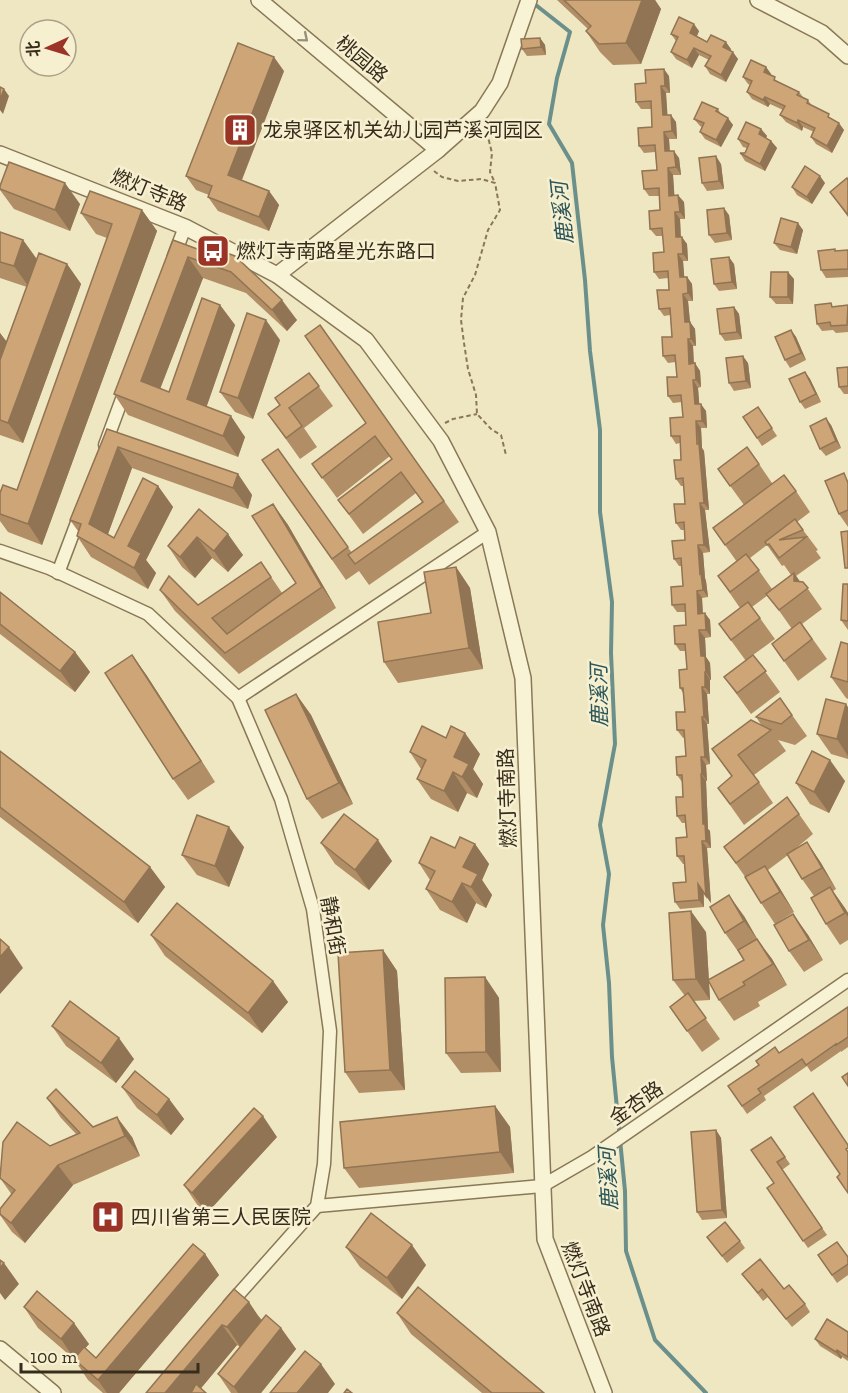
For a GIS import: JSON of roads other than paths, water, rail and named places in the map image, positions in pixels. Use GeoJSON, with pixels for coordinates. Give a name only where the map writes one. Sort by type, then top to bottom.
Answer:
{"type":"FeatureCollection","features":[{"type":"Feature","properties":{"kind":"street","name":"桃园路"},"geometry":{"type":"LineString","coordinates":[[259,0],[438,150]]}},
{"type":"Feature","properties":{"kind":"street"},"geometry":{"type":"LineString","coordinates":[[277,275],[438,150],[480,112],[500,83],[529,0]]}},
{"type":"Feature","properties":{"kind":"street"},"geometry":{"type":"LineString","coordinates":[[758,0],[822,33],[848,56]]}},
{"type":"Feature","properties":{"kind":"street","name":"燃灯寺路"},"geometry":{"type":"LineString","coordinates":[[0,154],[185,227],[277,275]]}},
{"type":"Feature","properties":{"kind":"street"},"geometry":{"type":"LineString","coordinates":[[169,271],[185,227]]}},
{"type":"Feature","properties":{"kind":"street","name":"燃灯寺南路"},"geometry":{"type":"LineString","coordinates":[[277,275],[366,340],[441,441],[488,532],[523,678],[544,1239],[604,1393]]}},
{"type":"Feature","properties":{"kind":"street"},"geometry":{"type":"LineString","coordinates":[[99,461],[132,372]]}},
{"type":"Feature","properties":{"kind":"street"},"geometry":{"type":"LineString","coordinates":[[58,573],[83,506]]}},
{"type":"Feature","properties":{"kind":"street"},"geometry":{"type":"LineString","coordinates":[[238,698],[488,532]]}},
{"type":"Feature","properties":{"kind":"street","name":"静和街"},"geometry":{"type":"LineString","coordinates":[[0,551],[58,573],[148,614],[238,698],[281,799],[312,909],[330,1031],[324,1164],[317,1206]]}},
{"type":"Feature","properties":{"kind":"street","name":"金杏路"},"geometry":{"type":"LineString","coordinates":[[317,1206],[542,1186],[592,1157],[848,980]]}},
{"type":"Feature","properties":{"kind":"street"},"geometry":{"type":"LineString","coordinates":[[221,1314],[317,1206]]}},
{"type":"Feature","properties":{"kind":"street"},"geometry":{"type":"LineString","coordinates":[[0,1349],[53,1393]]}},
{"type":"Feature","properties":{"kind":"waterway","name":"鹿溪河"},"geometry":{"type":"LineString","coordinates":[[532,2],[570,32],[557,78],[549,124],[572,163],[600,430],[600,512],[612,602],[611,653],[615,744],[600,825],[609,874],[603,925],[609,983],[612,1057],[625,1191],[626,1251],[655,1340],[706,1393]]}},
{"type":"Feature","properties":{"kind":"place","name":"龙泉驿区机关幼儿园芦溪河园区"},"geometry":{"type":"Point","coordinates":[240,130]}},
{"type":"Feature","properties":{"kind":"place","name":"燃灯寺南路星光东路口"},"geometry":{"type":"Point","coordinates":[213,251]}},
{"type":"Feature","properties":{"kind":"place","name":"四川省第三人民医院"},"geometry":{"type":"Point","coordinates":[108,1217]}}]}
